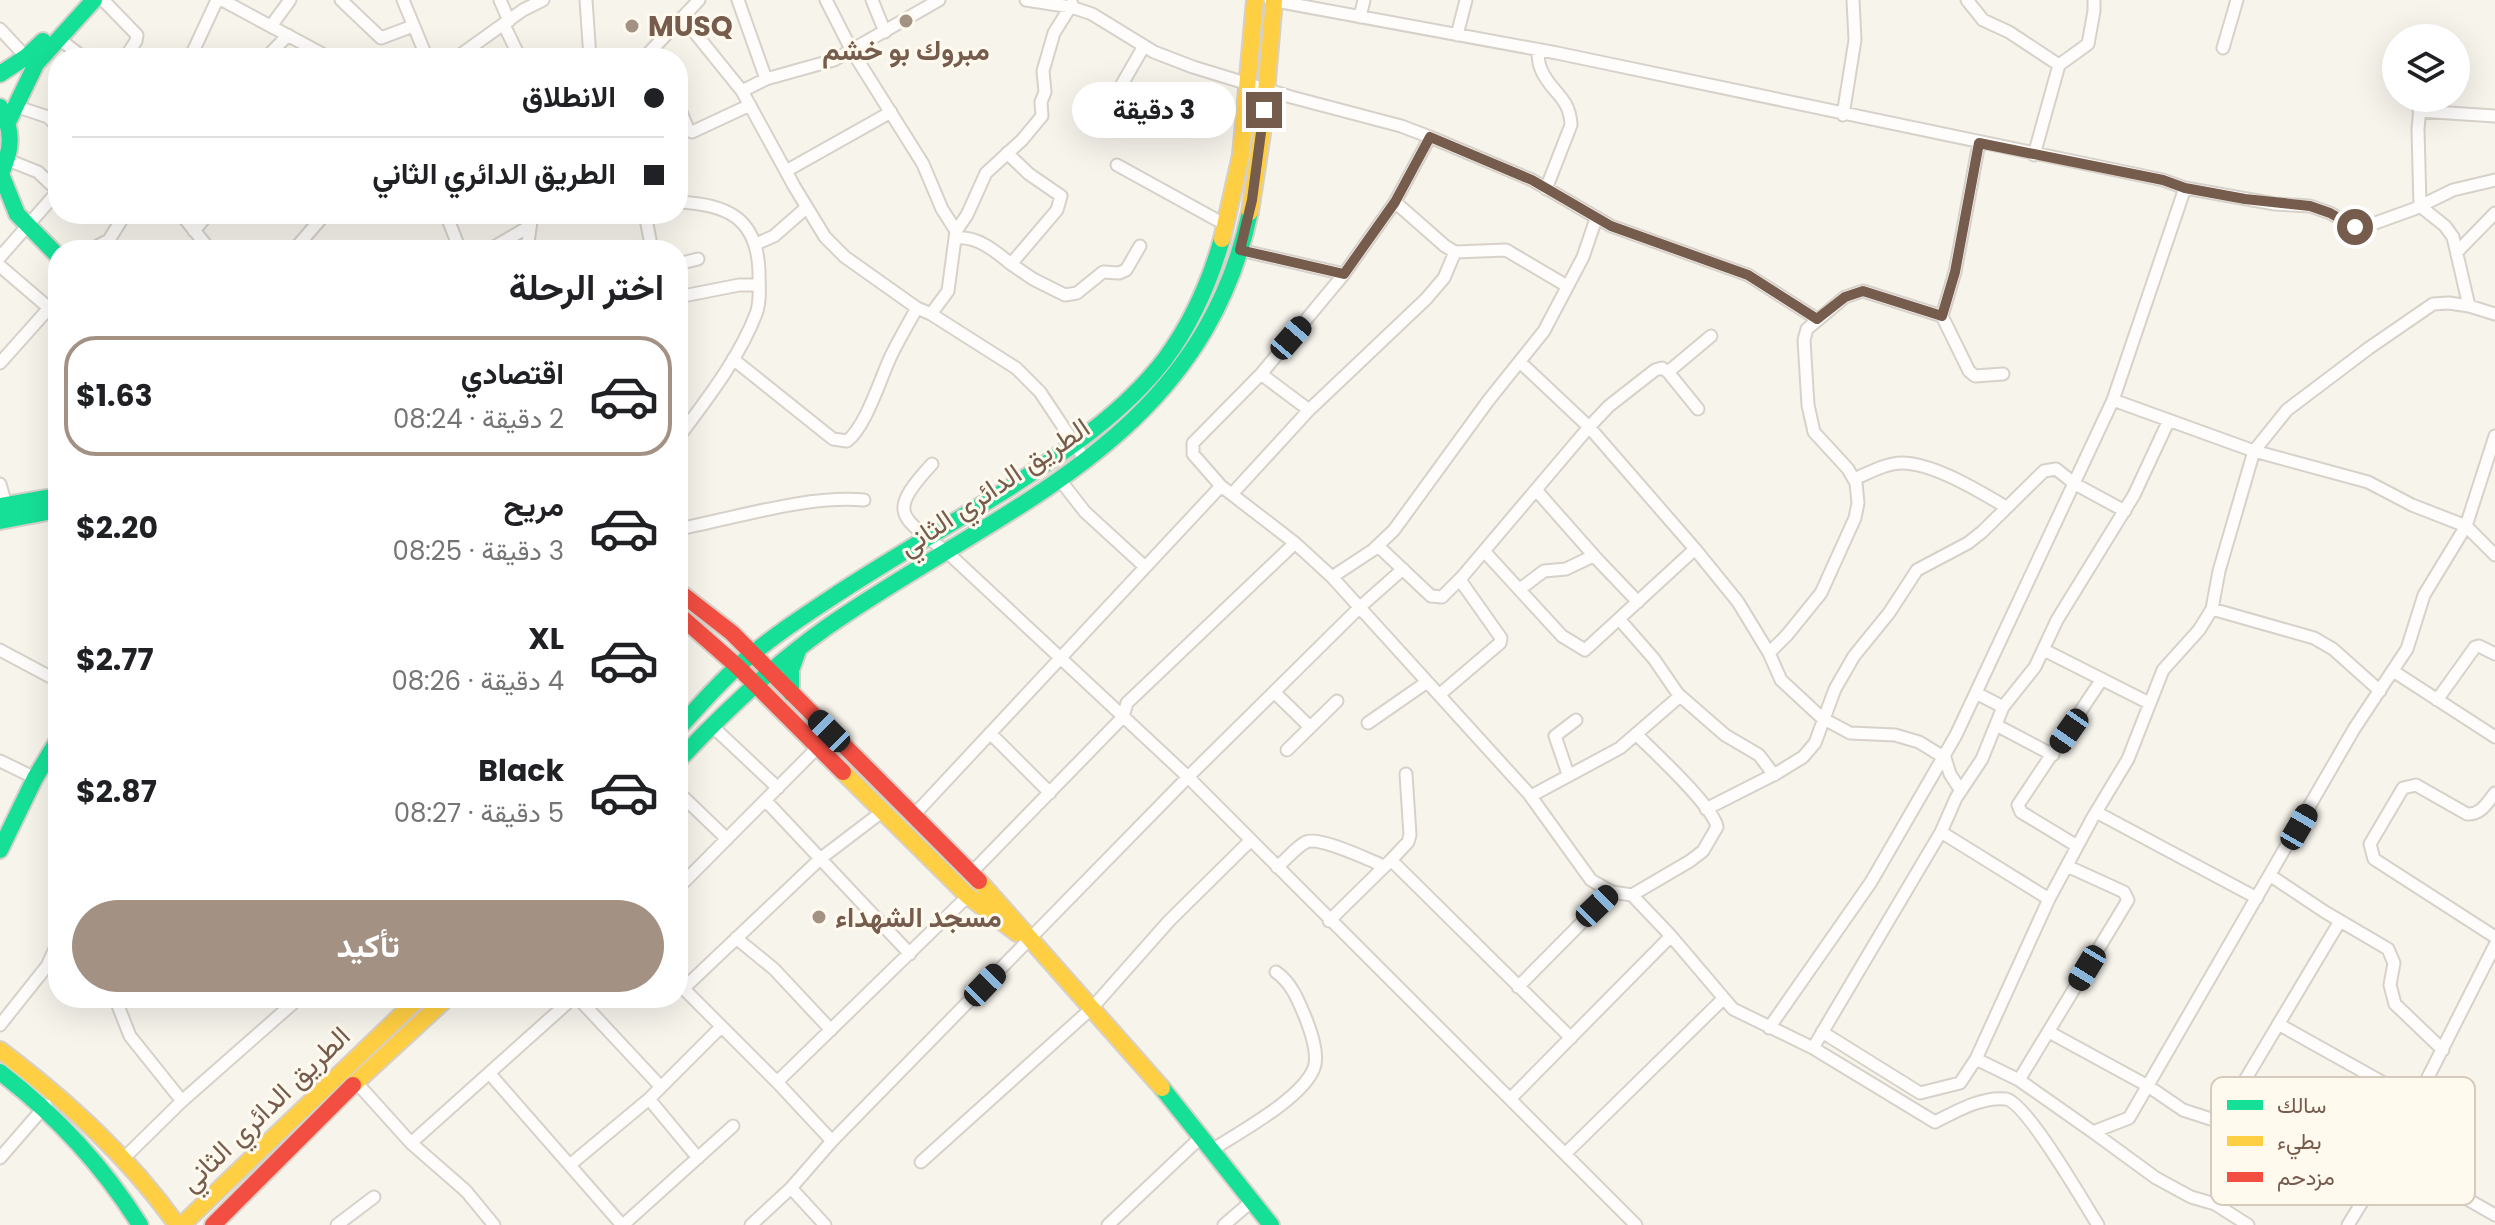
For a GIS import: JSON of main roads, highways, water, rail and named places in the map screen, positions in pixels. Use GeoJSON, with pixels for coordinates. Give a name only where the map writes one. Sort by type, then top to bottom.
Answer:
{"type":"FeatureCollection","features":[{"type":"Feature","properties":{"kind":"main road"},"geometry":{"type":"LineString","coordinates":[[0,74],[26,57],[79,0]]}},
{"type":"Feature","properties":{"kind":"main road"},"geometry":{"type":"LineString","coordinates":[[50,48],[94,0]]}},
{"type":"Feature","properties":{"kind":"main road","name":"الطريق الدائري الثاني"},"geometry":{"type":"LineString","coordinates":[[688,719],[738,667],[805,616],[1075,443],[1119,407],[1165,358],[1200,296],[1226,225],[1241,159],[1255,0]]}},
{"type":"Feature","properties":{"kind":"main road","name":"الطريق الدائري الثاني"},"geometry":{"type":"LineString","coordinates":[[688,750],[769,670],[851,610],[948,553],[1060,480],[1133,421],[1175,376],[1212,316],[1240,250],[1257,168],[1274,0]]}},
{"type":"Feature","properties":{"kind":"main road"},"geometry":{"type":"LineString","coordinates":[[22,219],[3,170],[12,134],[8,111],[48,50]]}},
{"type":"Feature","properties":{"kind":"main road"},"geometry":{"type":"LineString","coordinates":[[0,207],[22,219],[48,246]]}},
{"type":"Feature","properties":{"kind":"main road"},"geometry":{"type":"LineString","coordinates":[[2,511],[48,499]]}},
{"type":"Feature","properties":{"kind":"main road"},"geometry":{"type":"LineString","coordinates":[[2,511],[48,510]]}},
{"type":"Feature","properties":{"kind":"main road"},"geometry":{"type":"LineString","coordinates":[[688,598],[753,654],[972,872],[1092,1008],[1271,1225]]}},
{"type":"Feature","properties":{"kind":"main road"},"geometry":{"type":"LineString","coordinates":[[688,623],[738,667],[968,896],[1029,940]]}},
{"type":"Feature","properties":{"kind":"main road"},"geometry":{"type":"LineString","coordinates":[[791,693],[791,670],[799,648]]}},
{"type":"Feature","properties":{"kind":"main road"},"geometry":{"type":"LineString","coordinates":[[0,850],[35,778],[48,760]]}},
{"type":"Feature","properties":{"kind":"main road","name":"الطريق الدائري الثاني"},"geometry":{"type":"LineString","coordinates":[[180,1225],[408,1008]]}},
{"type":"Feature","properties":{"kind":"main road","name":"الطريق الدائري الثاني"},"geometry":{"type":"LineString","coordinates":[[213,1225],[356,1082],[436,1008]]}},
{"type":"Feature","properties":{"kind":"main road"},"geometry":{"type":"LineString","coordinates":[[0,1050],[58,1094],[124,1158],[180,1225]]}},
{"type":"Feature","properties":{"kind":"main road"},"geometry":{"type":"LineString","coordinates":[[0,1072],[46,1106],[77,1136],[118,1187],[140,1225]]}},
{"type":"Feature","properties":{"kind":"place","name":"مبروك بو خشم"},"geometry":{"type":"Point","coordinates":[906,21]}},
{"type":"Feature","properties":{"kind":"place","name":"MUSQ"},"geometry":{"type":"Point","coordinates":[632,26]}},
{"type":"Feature","properties":{"kind":"place","name":"مسجد الشهداء"},"geometry":{"type":"Point","coordinates":[819,917]}}]}
